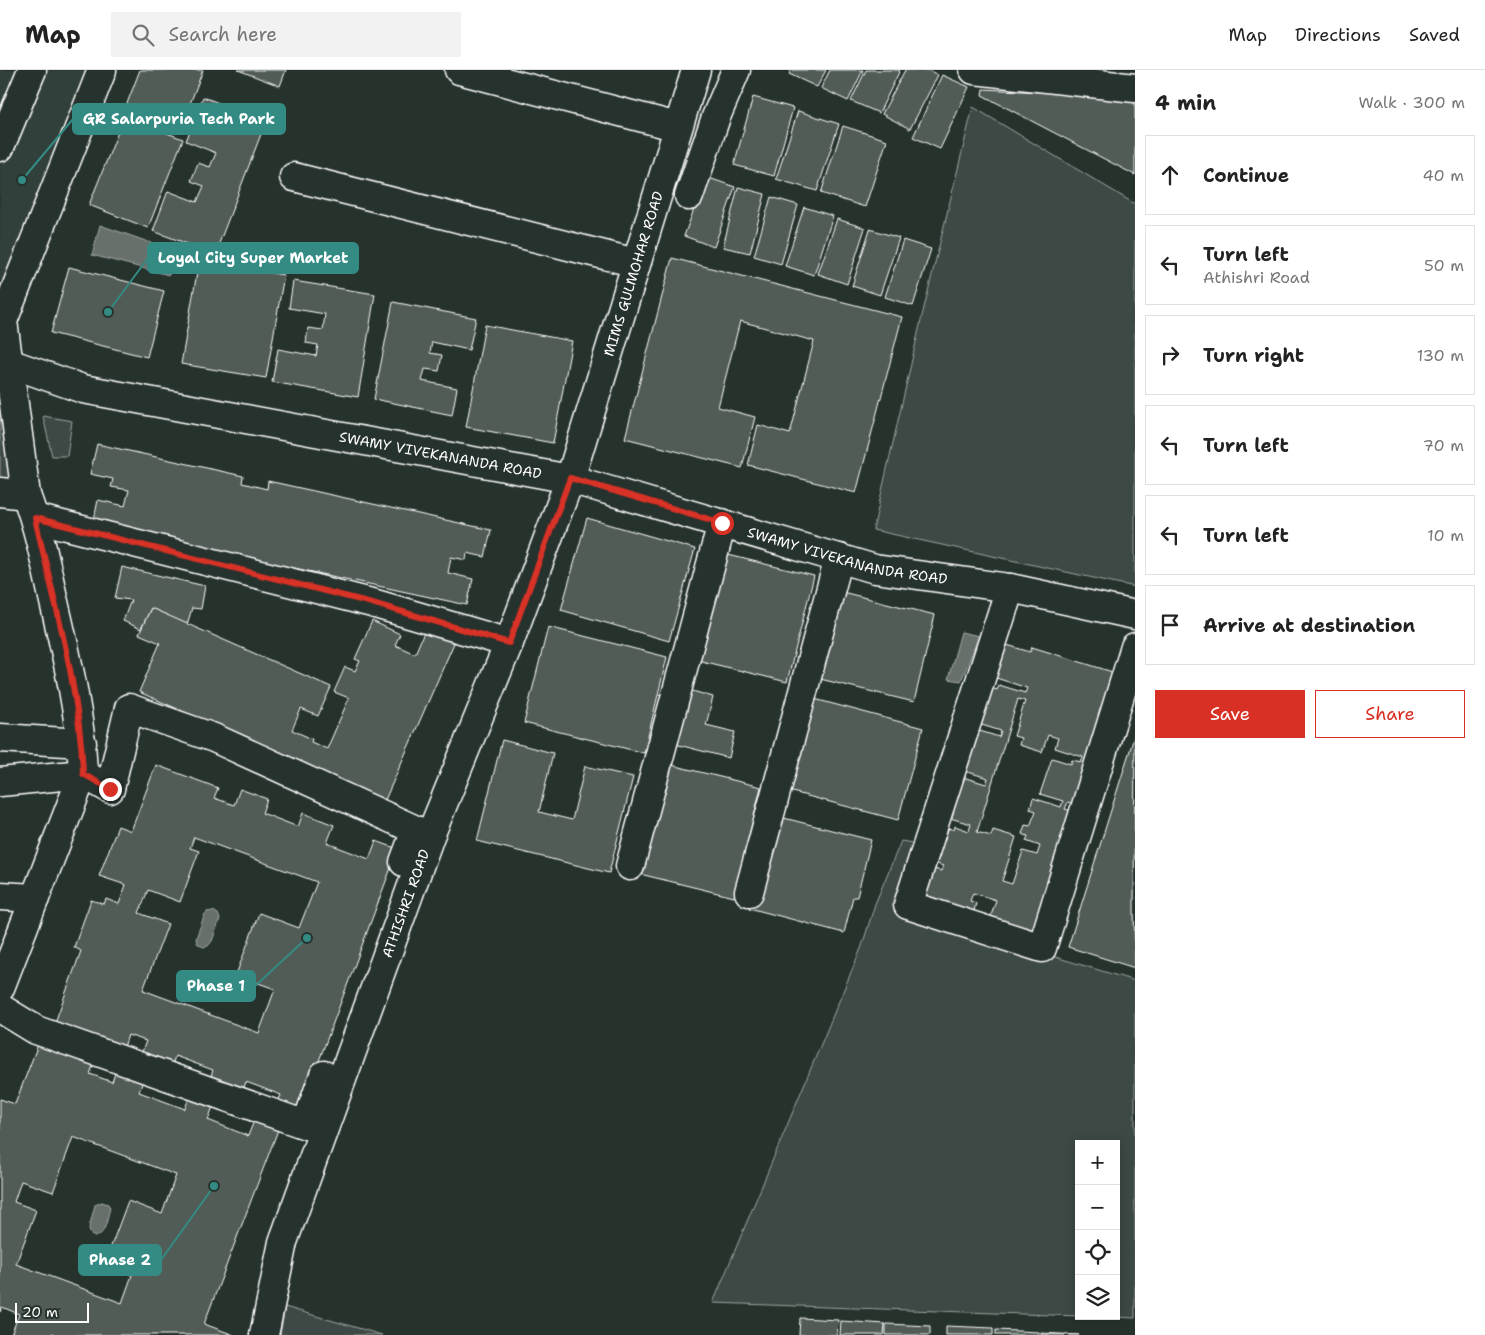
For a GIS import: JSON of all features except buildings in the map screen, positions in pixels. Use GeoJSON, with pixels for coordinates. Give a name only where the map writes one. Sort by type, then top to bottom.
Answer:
{"type":"FeatureCollection","features":[{"type":"Feature","properties":{"kind":"street"},"geometry":{"type":"LineString","coordinates":[[0,147],[32,70]]}},
{"type":"Feature","properties":{"kind":"street"},"geometry":{"type":"LineString","coordinates":[[0,988],[7,954],[35,898],[83,774],[82,743],[66,655],[20,502],[8,363],[2,321],[102,70]]}},
{"type":"Feature","properties":{"kind":"street"},"geometry":{"type":"LineString","coordinates":[[459,70],[682,116],[716,117]]}},
{"type":"Feature","properties":{"kind":"street","name":"MIMS GULMOHAR ROAD"},"geometry":{"type":"LineString","coordinates":[[570,478],[696,70]]}},
{"type":"Feature","properties":{"kind":"street"},"geometry":{"type":"LineString","coordinates":[[689,196],[716,117],[736,70]]}},
{"type":"Feature","properties":{"kind":"street"},"geometry":{"type":"LineString","coordinates":[[974,70],[1135,88]]}},
{"type":"Feature","properties":{"kind":"street"},"geometry":{"type":"LineString","coordinates":[[294,177],[636,263]]}},
{"type":"Feature","properties":{"kind":"street","name":"SWAMY VIVEKANANDA ROAD"},"geometry":{"type":"LineString","coordinates":[[8,363],[83,389],[570,478],[875,568],[1010,588],[1135,614]]}},
{"type":"Feature","properties":{"kind":"street","name":"ATHISHRI ROAD"},"geometry":{"type":"LineString","coordinates":[[264,1335],[283,1242],[430,836],[509,643],[570,478]]}},
{"type":"Feature","properties":{"kind":"street"},"geometry":{"type":"LineString","coordinates":[[20,502],[509,643]]}},
{"type":"Feature","properties":{"kind":"street"},"geometry":{"type":"LineString","coordinates":[[630,866],[722,523]]}},
{"type":"Feature","properties":{"kind":"street"},"geometry":{"type":"LineString","coordinates":[[749,892],[838,558]]}},
{"type":"Feature","properties":{"kind":"street"},"geometry":{"type":"LineString","coordinates":[[1010,588],[908,905],[1042,948],[1135,647]]}},
{"type":"Feature","properties":{"kind":"street"},"geometry":{"type":"LineString","coordinates":[[0,782],[83,774],[110,789],[129,708],[214,738],[416,830],[306,1125],[246,1335]]}},
{"type":"Feature","properties":{"kind":"street"},"geometry":{"type":"LineString","coordinates":[[0,738],[82,743]]}},
{"type":"Feature","properties":{"kind":"street"},"geometry":{"type":"LineString","coordinates":[[0,896],[35,898]]}},
{"type":"Feature","properties":{"kind":"street"},"geometry":{"type":"LineString","coordinates":[[0,1008],[36,1030],[306,1125]]}},
{"type":"Feature","properties":{"kind":"shaded area"},"geometry":{"type":"Polygon","coordinates":[[[0,70],[87,70],[0,290],[0,70]]]}},
{"type":"Feature","properties":{"kind":"shaded area"},"geometry":{"type":"Polygon","coordinates":[[[973,107],[1135,204],[1135,587],[873,530],[922,316],[973,107]]]}},
{"type":"Feature","properties":{"kind":"shaded area"},"geometry":{"type":"Polygon","coordinates":[[[100,225],[177,252],[169,275],[92,255],[100,225]]]}},
{"type":"Feature","properties":{"kind":"shaded area"},"geometry":{"type":"Polygon","coordinates":[[[0,401],[11,481],[0,479],[0,401]]]}},
{"type":"Feature","properties":{"kind":"shaded area"},"geometry":{"type":"Polygon","coordinates":[[[43,416],[72,421],[67,456],[52,456],[43,416]]]}},
{"type":"Feature","properties":{"kind":"shaded area"},"geometry":{"type":"Polygon","coordinates":[[[961,632],[979,636],[961,681],[948,679],[961,632]]]}},
{"type":"Feature","properties":{"kind":"shaded area"},"geometry":{"type":"Polygon","coordinates":[[[901,841],[918,844],[899,910],[1135,981],[1135,1318],[1120,1317],[1120,1140],[1075,1140],[1075,1316],[713,1303],[862,946],[875,904],[901,841]]]}},
{"type":"Feature","properties":{"kind":"shaded area"},"geometry":{"type":"Polygon","coordinates":[[[213,911],[218,914],[220,919],[212,941],[208,946],[203,947],[197,943],[196,938],[205,914],[213,911]]]}},
{"type":"Feature","properties":{"kind":"shaded area"},"geometry":{"type":"Polygon","coordinates":[[[102,1202],[108,1204],[110,1208],[104,1230],[94,1237],[90,1233],[89,1228],[95,1205],[102,1202]]]}},
{"type":"Feature","properties":{"kind":"shaded area"},"geometry":{"type":"Polygon","coordinates":[[[285,1307],[382,1335],[280,1335],[285,1307]]]}},
{"type":"Feature","properties":{"kind":"place","name":"GR Salarpuria Tech Park"},"geometry":{"type":"Point","coordinates":[22,180]}},
{"type":"Feature","properties":{"kind":"place","name":"Loyal City Super Market"},"geometry":{"type":"Point","coordinates":[108,312]}},
{"type":"Feature","properties":{"kind":"place","name":"Phase 1"},"geometry":{"type":"Point","coordinates":[307,938]}},
{"type":"Feature","properties":{"kind":"place","name":"Phase 2"},"geometry":{"type":"Point","coordinates":[214,1186]}},
{"type":"Feature","properties":{"kind":"route"},"geometry":{"type":"LineString","coordinates":[[110,789],[83,774],[82,743],[66,655],[35,518],[372,603],[509,643],[570,478],[722,523]]}}]}
